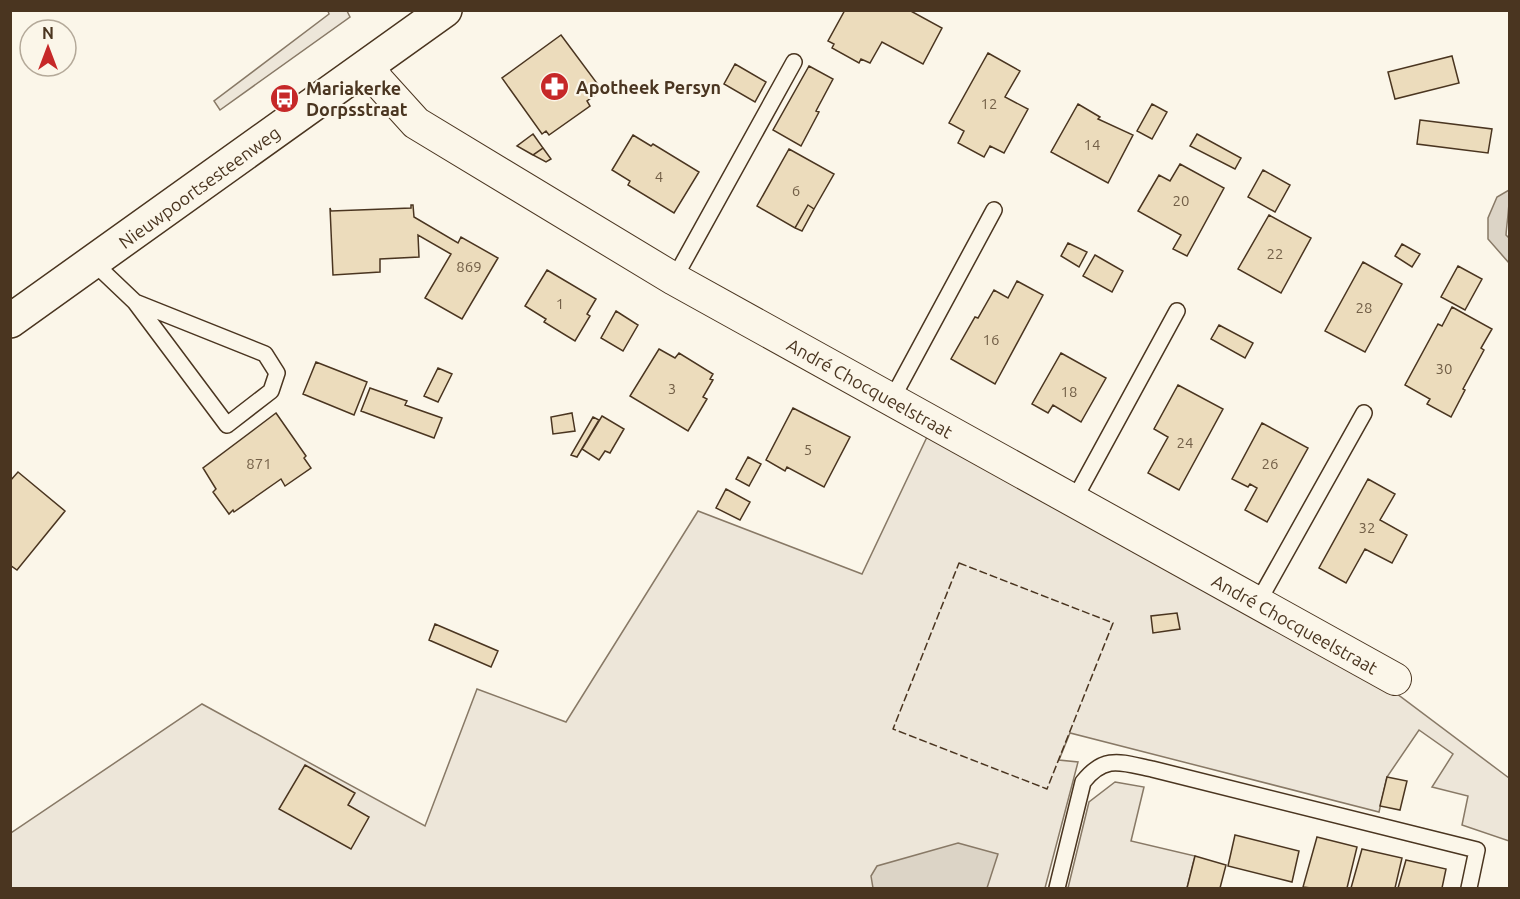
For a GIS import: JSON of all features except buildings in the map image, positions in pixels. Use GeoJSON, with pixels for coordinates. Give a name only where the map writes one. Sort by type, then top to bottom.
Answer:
{"type":"FeatureCollection","features":[{"type":"Feature","properties":{"kind":"main road","name":"Nieuwpoortsesteenweg"},"geometry":{"type":"LineString","coordinates":[[10,321],[369,66],[433,14]]}},
{"type":"Feature","properties":{"kind":"street","name":"André Chocqueelstraat"},"geometry":{"type":"LineString","coordinates":[[369,66],[378,81],[416,123],[674,279],[1395,679]]}},
{"type":"Feature","properties":{"kind":"lane"},"geometry":{"type":"LineString","coordinates":[[674,279],[794,62]]}},
{"type":"Feature","properties":{"kind":"lane"},"geometry":{"type":"LineString","coordinates":[[892,399],[994,210]]}},
{"type":"Feature","properties":{"kind":"lane"},"geometry":{"type":"LineString","coordinates":[[94,263],[135,302],[227,425],[271,391],[277,373],[265,354],[135,302]]}},
{"type":"Feature","properties":{"kind":"lane"},"geometry":{"type":"LineString","coordinates":[[1074,500],[1178,311]]}},
{"type":"Feature","properties":{"kind":"lane"},"geometry":{"type":"LineString","coordinates":[[1257,604],[1364,413]]}},
{"type":"Feature","properties":{"kind":"lane"},"geometry":{"type":"LineString","coordinates":[[1057,888],[1083,782],[1094,769],[1119,762],[1164,771],[1477,850],[1469,888]]}},
{"type":"Feature","properties":{"kind":"shaded area"},"geometry":{"type":"Polygon","coordinates":[[[328,11],[347,11],[350,17],[220,110],[214,101],[329,14],[328,11]]]}},
{"type":"Feature","properties":{"kind":"shaded area"},"geometry":{"type":"Polygon","coordinates":[[[1509,190],[1506,235],[1509,238],[1509,263],[1488,239],[1488,218],[1497,197],[1509,190]]]}},
{"type":"Feature","properties":{"kind":"shaded area"},"geometry":{"type":"Polygon","coordinates":[[[927,437],[1385,685],[1509,778],[1509,841],[1462,825],[1468,796],[1432,787],[1453,754],[1419,730],[1387,777],[1379,812],[1070,733],[1059,760],[1078,762],[1045,888],[11,888],[11,833],[202,704],[425,826],[477,689],[566,722],[698,511],[862,574],[927,437]]]}},
{"type":"Feature","properties":{"kind":"shaded area"},"geometry":{"type":"Polygon","coordinates":[[[1115,782],[1144,787],[1131,841],[1195,856],[1187,888],[1068,888],[1089,802],[1115,782]]]}},
{"type":"Feature","properties":{"kind":"shaded area"},"geometry":{"type":"Polygon","coordinates":[[[958,843],[998,854],[987,888],[873,888],[871,876],[877,866],[958,843]]]}},
{"type":"Feature","properties":{"kind":"fence"},"geometry":{"type":"LineString","coordinates":[[959,563],[1113,623],[1047,789],[893,729],[959,563]]}},
{"type":"Feature","properties":{"kind":"place","name":"Apotheek Persyn"},"geometry":{"type":"Point","coordinates":[555,87]}},
{"type":"Feature","properties":{"kind":"place","name":"Mariakerke Dorpsstraat"},"geometry":{"type":"Point","coordinates":[285,98]}}]}
